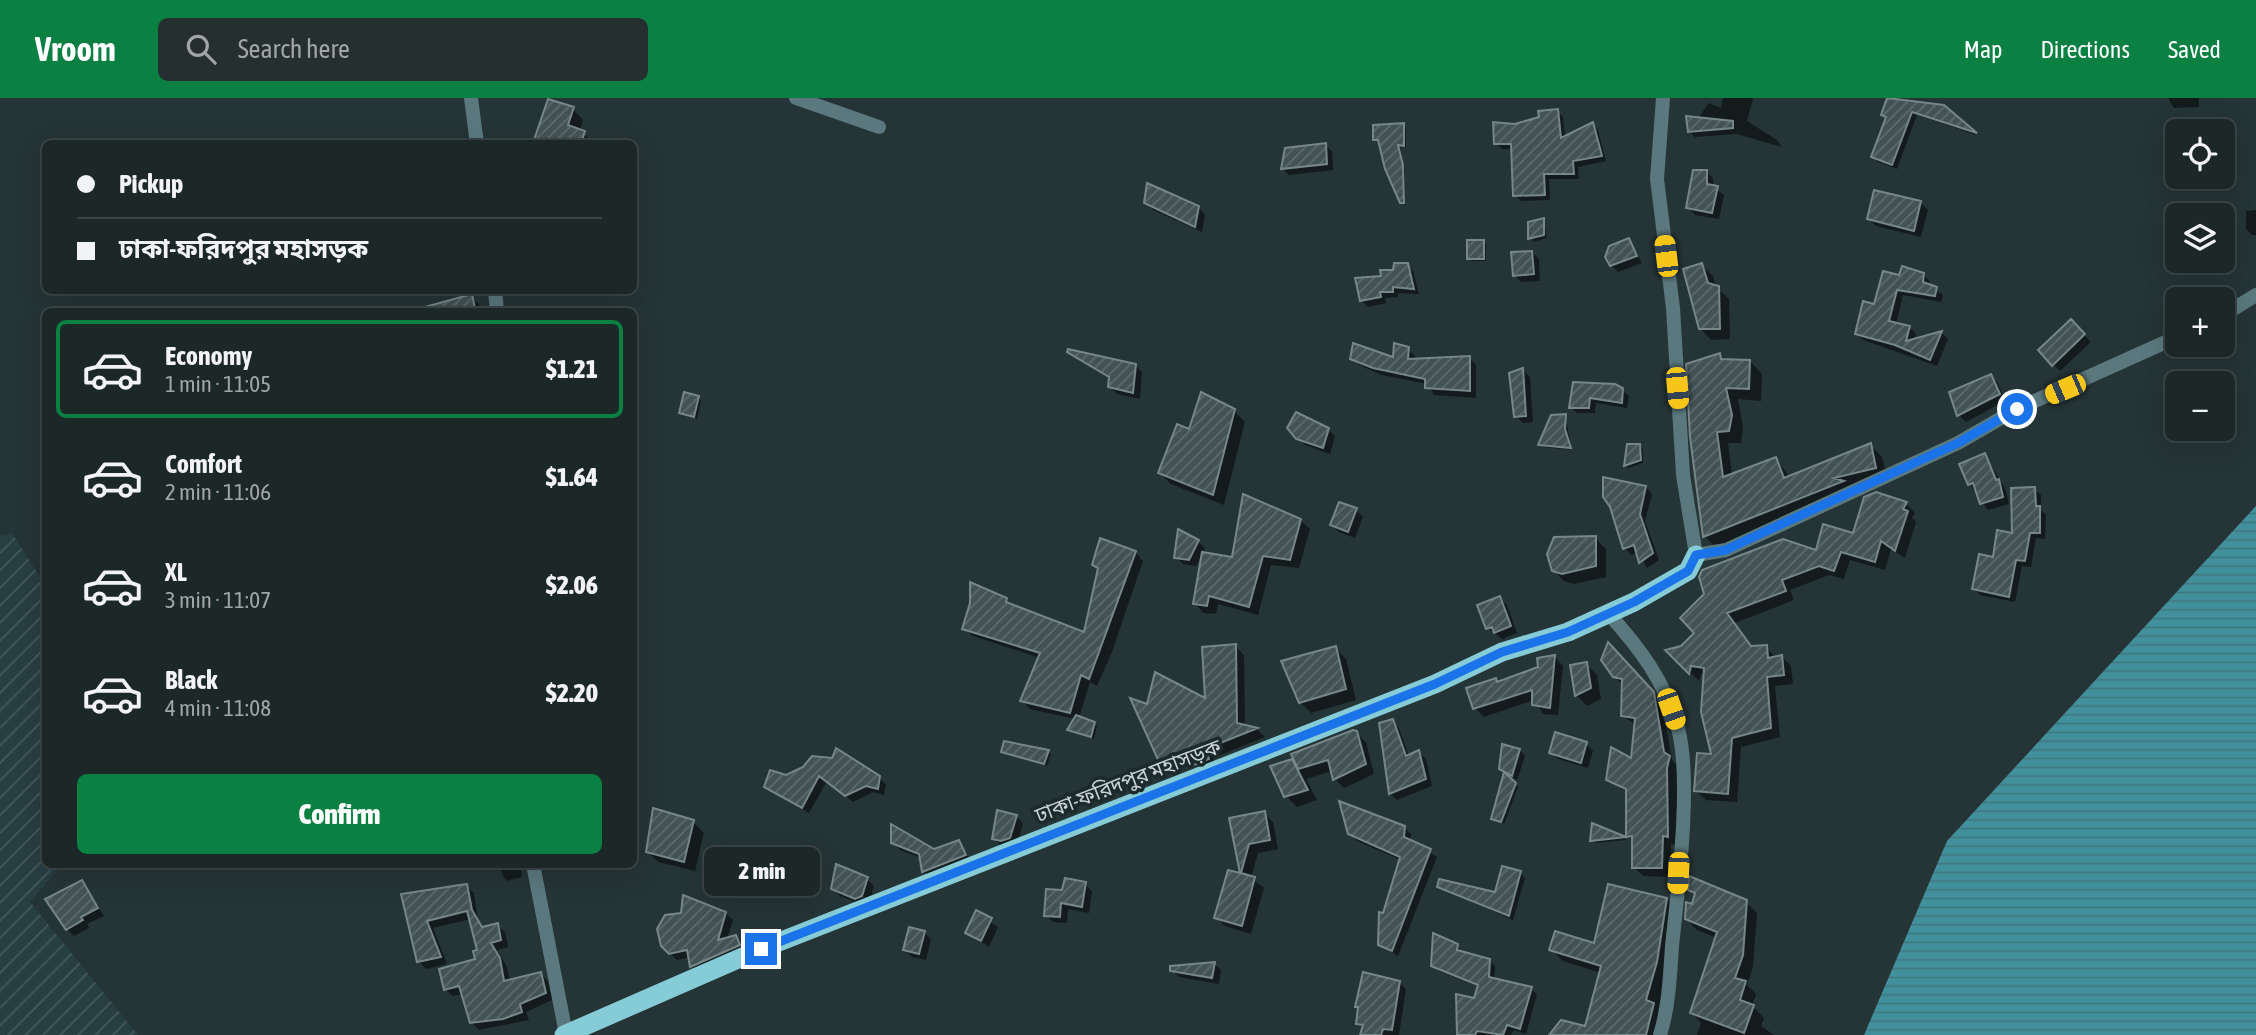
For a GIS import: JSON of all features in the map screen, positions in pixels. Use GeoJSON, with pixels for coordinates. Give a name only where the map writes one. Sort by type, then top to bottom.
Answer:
{"type":"FeatureCollection","features":[{"type":"Feature","properties":{"kind":"highway","name":"ঢাকা-ফরিদপুর মহাসড়ক"},"geometry":{"type":"LineString","coordinates":[[565,1035],[761,949],[1396,699],[1502,652],[1568,632],[1634,602],[1688,571],[1696,555]]}},
{"type":"Feature","properties":{"kind":"street"},"geometry":{"type":"LineString","coordinates":[[471,98],[476,140]]}},
{"type":"Feature","properties":{"kind":"street"},"geometry":{"type":"LineString","coordinates":[[796,98],[879,127]]}},
{"type":"Feature","properties":{"kind":"street"},"geometry":{"type":"LineString","coordinates":[[1663,98],[1657,179],[1673,308],[1684,475],[1696,555],[1738,544],[1958,443],[2017,409],[2165,342]]}},
{"type":"Feature","properties":{"kind":"street"},"geometry":{"type":"LineString","coordinates":[[2235,308],[2256,295]]}},
{"type":"Feature","properties":{"kind":"street"},"geometry":{"type":"LineString","coordinates":[[1607,612],[1651,664],[1664,688],[1678,730],[1682,754],[1677,899],[1667,1004],[1660,1035]]}},
{"type":"Feature","properties":{"kind":"street"},"geometry":{"type":"LineString","coordinates":[[534,868],[565,1035]]}},
{"type":"Feature","properties":{"kind":"shaded area"},"geometry":{"type":"Polygon","coordinates":[[[12,533],[42,580],[42,868],[59,868],[30,902],[138,1035],[0,1035],[0,536],[12,533]]]}},
{"type":"Feature","properties":{"kind":"water"},"geometry":{"type":"Polygon","coordinates":[[[2256,506],[2256,1035],[1864,1035],[1947,841],[2256,506]]]}},
{"type":"Feature","properties":{"kind":"building"},"geometry":{"type":"Polygon","coordinates":[[[1887,98],[1944,105],[1977,133],[1912,112],[1892,165],[1871,157],[1886,117],[1881,115],[1887,98]]]}},
{"type":"Feature","properties":{"kind":"building"},"geometry":{"type":"Polygon","coordinates":[[[548,99],[574,107],[568,125],[585,131],[582,140],[534,140],[548,99]]]}},
{"type":"Feature","properties":{"kind":"building"},"geometry":{"type":"Polygon","coordinates":[[[1558,109],[1561,138],[1593,122],[1602,156],[1573,161],[1574,174],[1544,174],[1545,195],[1513,196],[1511,144],[1494,144],[1493,122],[1515,124],[1539,117],[1538,111],[1558,109]]]}},
{"type":"Feature","properties":{"kind":"building"},"geometry":{"type":"Polygon","coordinates":[[[1686,116],[1733,121],[1733,128],[1688,132],[1686,116]]]}},
{"type":"Feature","properties":{"kind":"building"},"geometry":{"type":"Polygon","coordinates":[[[1404,123],[1404,146],[1398,145],[1403,165],[1404,203],[1400,203],[1385,169],[1378,140],[1373,140],[1373,125],[1404,123]]]}},
{"type":"Feature","properties":{"kind":"building"},"geometry":{"type":"Polygon","coordinates":[[[1326,143],[1327,164],[1281,169],[1285,148],[1326,143]]]}},
{"type":"Feature","properties":{"kind":"building"},"geometry":{"type":"Polygon","coordinates":[[[1693,170],[1707,170],[1707,184],[1718,186],[1712,213],[1686,208],[1693,170]]]}},
{"type":"Feature","properties":{"kind":"building"},"geometry":{"type":"Polygon","coordinates":[[[1147,183],[1199,206],[1195,227],[1144,203],[1147,183]]]}},
{"type":"Feature","properties":{"kind":"building"},"geometry":{"type":"Polygon","coordinates":[[[1874,190],[1921,201],[1914,231],[1867,219],[1874,190]]]}},
{"type":"Feature","properties":{"kind":"building"},"geometry":{"type":"Polygon","coordinates":[[[1544,218],[1544,235],[1528,239],[1528,222],[1544,218]]]}},
{"type":"Feature","properties":{"kind":"building"},"geometry":{"type":"Polygon","coordinates":[[[1629,238],[1637,256],[1610,266],[1605,257],[1609,246],[1629,238]]]}},
{"type":"Feature","properties":{"kind":"building"},"geometry":{"type":"Polygon","coordinates":[[[1467,240],[1484,240],[1484,259],[1467,259],[1467,240]]]}},
{"type":"Feature","properties":{"kind":"building"},"geometry":{"type":"Polygon","coordinates":[[[1532,251],[1534,274],[1513,276],[1511,252],[1532,251]]]}},
{"type":"Feature","properties":{"kind":"building"},"geometry":{"type":"Polygon","coordinates":[[[1394,263],[1408,263],[1414,289],[1393,287],[1393,292],[1380,292],[1381,297],[1360,301],[1355,278],[1381,276],[1380,270],[1393,270],[1394,263]]]}},
{"type":"Feature","properties":{"kind":"building"},"geometry":{"type":"Polygon","coordinates":[[[1702,263],[1708,283],[1719,286],[1720,329],[1699,329],[1683,269],[1702,263]]]}},
{"type":"Feature","properties":{"kind":"building"},"geometry":{"type":"Polygon","coordinates":[[[1902,266],[1924,273],[1923,282],[1937,287],[1935,296],[1897,290],[1889,321],[1910,326],[1906,341],[1942,331],[1930,360],[1895,345],[1855,334],[1863,301],[1874,304],[1883,271],[1899,275],[1902,266]]]}},
{"type":"Feature","properties":{"kind":"building"},"geometry":{"type":"Polygon","coordinates":[[[472,294],[475,308],[425,308],[472,294]]]}},
{"type":"Feature","properties":{"kind":"building"},"geometry":{"type":"Polygon","coordinates":[[[2071,319],[2085,334],[2052,366],[2038,350],[2071,319]]]}},
{"type":"Feature","properties":{"kind":"building"},"geometry":{"type":"Polygon","coordinates":[[[1353,343],[1393,357],[1394,343],[1409,347],[1408,359],[1470,356],[1470,391],[1425,388],[1425,379],[1373,368],[1350,359],[1353,343]]]}},
{"type":"Feature","properties":{"kind":"building"},"geometry":{"type":"Polygon","coordinates":[[[1068,349],[1136,364],[1133,393],[1108,387],[1109,377],[1067,352],[1068,349]]]}},
{"type":"Feature","properties":{"kind":"building"},"geometry":{"type":"Polygon","coordinates":[[[1720,353],[1721,359],[1750,360],[1749,389],[1726,388],[1732,415],[1729,431],[1717,432],[1723,477],[1776,457],[1784,478],[1871,443],[1876,468],[1834,478],[1844,481],[1703,537],[1690,437],[1686,364],[1720,353]]]}},
{"type":"Feature","properties":{"kind":"building"},"geometry":{"type":"Polygon","coordinates":[[[1523,368],[1526,416],[1514,417],[1509,373],[1523,368]]]}},
{"type":"Feature","properties":{"kind":"building"},"geometry":{"type":"Polygon","coordinates":[[[1991,374],[2000,394],[1957,416],[1949,392],[1991,374]]]}},
{"type":"Feature","properties":{"kind":"building"},"geometry":{"type":"Polygon","coordinates":[[[1573,382],[1615,384],[1623,388],[1622,403],[1590,398],[1589,408],[1569,408],[1573,382]]]}},
{"type":"Feature","properties":{"kind":"building"},"geometry":{"type":"Polygon","coordinates":[[[684,392],[699,396],[694,417],[679,413],[684,392]]]}},
{"type":"Feature","properties":{"kind":"building"},"geometry":{"type":"Polygon","coordinates":[[[1201,392],[1235,409],[1213,495],[1158,473],[1177,424],[1189,429],[1201,392]]]}},
{"type":"Feature","properties":{"kind":"building"},"geometry":{"type":"Polygon","coordinates":[[[1296,412],[1329,428],[1323,448],[1296,439],[1287,428],[1296,412]]]}},
{"type":"Feature","properties":{"kind":"building"},"geometry":{"type":"Polygon","coordinates":[[[1566,414],[1565,429],[1571,448],[1538,445],[1551,415],[1566,414]]]}},
{"type":"Feature","properties":{"kind":"building"},"geometry":{"type":"Polygon","coordinates":[[[1627,444],[1640,444],[1641,460],[1624,466],[1627,444]]]}},
{"type":"Feature","properties":{"kind":"building"},"geometry":{"type":"Polygon","coordinates":[[[1985,453],[1996,480],[1999,479],[2003,497],[1980,504],[1973,483],[1968,485],[1959,464],[1985,453]]]}},
{"type":"Feature","properties":{"kind":"building"},"geometry":{"type":"Polygon","coordinates":[[[1603,477],[1646,486],[1640,514],[1653,553],[1639,563],[1634,545],[1623,549],[1610,507],[1603,497],[1603,477]]]}},
{"type":"Feature","properties":{"kind":"building"},"geometry":{"type":"Polygon","coordinates":[[[2035,487],[2036,506],[2040,506],[2040,533],[2030,533],[2025,561],[2016,560],[2009,597],[1972,589],[1979,554],[1993,557],[1997,530],[2012,533],[2011,488],[2035,487]]]}},
{"type":"Feature","properties":{"kind":"building"},"geometry":{"type":"Polygon","coordinates":[[[1876,492],[1907,502],[1903,509],[1908,511],[1895,551],[1881,541],[1875,562],[1841,552],[1834,571],[1819,566],[1782,580],[1786,591],[1727,613],[1751,646],[1767,645],[1768,658],[1782,655],[1784,675],[1767,677],[1771,728],[1732,738],[1728,794],[1694,791],[1697,753],[1711,754],[1701,712],[1704,668],[1691,666],[1689,674],[1665,650],[1681,646],[1694,633],[1680,618],[1704,594],[1699,577],[1702,570],[1783,539],[1816,550],[1823,524],[1853,533],[1864,497],[1876,492]]]}},
{"type":"Feature","properties":{"kind":"building"},"geometry":{"type":"Polygon","coordinates":[[[1243,494],[1301,519],[1290,560],[1263,556],[1249,607],[1209,596],[1207,606],[1193,604],[1202,552],[1232,557],[1243,494]]]}},
{"type":"Feature","properties":{"kind":"building"},"geometry":{"type":"Polygon","coordinates":[[[1339,502],[1357,508],[1348,532],[1330,525],[1339,502]]]}},
{"type":"Feature","properties":{"kind":"building"},"geometry":{"type":"Polygon","coordinates":[[[1178,529],[1199,540],[1189,560],[1174,558],[1178,529]]]}},
{"type":"Feature","properties":{"kind":"building"},"geometry":{"type":"Polygon","coordinates":[[[1596,536],[1596,566],[1562,574],[1552,571],[1547,554],[1554,537],[1596,536]]]}},
{"type":"Feature","properties":{"kind":"building"},"geometry":{"type":"Polygon","coordinates":[[[1100,538],[1136,551],[1089,679],[1081,675],[1070,713],[1020,701],[1040,653],[962,629],[970,603],[970,582],[1007,598],[1006,602],[1084,632],[1098,568],[1092,565],[1100,538]]]}},
{"type":"Feature","properties":{"kind":"building"},"geometry":{"type":"Polygon","coordinates":[[[1500,596],[1511,626],[1494,633],[1492,627],[1486,629],[1477,605],[1500,596]]]}},
{"type":"Feature","properties":{"kind":"building"},"geometry":{"type":"Polygon","coordinates":[[[1608,642],[1654,692],[1664,752],[1670,756],[1667,768],[1668,837],[1663,836],[1662,868],[1632,868],[1632,836],[1626,837],[1626,789],[1606,780],[1611,747],[1631,758],[1635,718],[1621,716],[1622,679],[1613,677],[1601,660],[1608,642]]]}},
{"type":"Feature","properties":{"kind":"building"},"geometry":{"type":"Polygon","coordinates":[[[1236,644],[1237,723],[1258,728],[1205,749],[1209,759],[1194,765],[1191,751],[1160,764],[1130,698],[1147,704],[1155,672],[1205,698],[1202,647],[1236,644]]]}},
{"type":"Feature","properties":{"kind":"building"},"geometry":{"type":"Polygon","coordinates":[[[1336,646],[1346,689],[1299,703],[1281,661],[1336,646]]]}},
{"type":"Feature","properties":{"kind":"building"},"geometry":{"type":"Polygon","coordinates":[[[1555,655],[1550,708],[1532,705],[1532,690],[1473,709],[1466,688],[1496,678],[1497,682],[1538,667],[1537,658],[1555,655]]]}},
{"type":"Feature","properties":{"kind":"building"},"geometry":{"type":"Polygon","coordinates":[[[1587,662],[1591,688],[1575,696],[1570,665],[1587,662]]]}},
{"type":"Feature","properties":{"kind":"building"},"geometry":{"type":"Polygon","coordinates":[[[1076,715],[1095,722],[1091,737],[1067,730],[1076,715]]]}},
{"type":"Feature","properties":{"kind":"building"},"geometry":{"type":"Polygon","coordinates":[[[1393,719],[1406,756],[1419,750],[1426,779],[1389,794],[1379,723],[1393,719]]]}},
{"type":"Feature","properties":{"kind":"building"},"geometry":{"type":"Polygon","coordinates":[[[1353,730],[1357,731],[1366,764],[1333,780],[1328,760],[1298,769],[1291,754],[1353,730]]]}},
{"type":"Feature","properties":{"kind":"building"},"geometry":{"type":"Polygon","coordinates":[[[1555,732],[1587,742],[1581,763],[1549,753],[1555,732]]]}},
{"type":"Feature","properties":{"kind":"building"},"geometry":{"type":"Polygon","coordinates":[[[1004,741],[1049,750],[1044,764],[1001,752],[1004,741]]]}},
{"type":"Feature","properties":{"kind":"building"},"geometry":{"type":"Polygon","coordinates":[[[1502,744],[1520,749],[1512,776],[1499,769],[1502,744]]]}},
{"type":"Feature","properties":{"kind":"building"},"geometry":{"type":"Polygon","coordinates":[[[836,748],[880,776],[878,789],[866,786],[845,796],[819,776],[802,808],[764,787],[770,770],[786,775],[803,767],[812,756],[832,758],[836,748]]]}},
{"type":"Feature","properties":{"kind":"building"},"geometry":{"type":"Polygon","coordinates":[[[1292,759],[1308,790],[1284,797],[1270,766],[1292,759]]]}},
{"type":"Feature","properties":{"kind":"building"},"geometry":{"type":"Polygon","coordinates":[[[1504,772],[1516,783],[1501,822],[1491,819],[1504,772]]]}},
{"type":"Feature","properties":{"kind":"building"},"geometry":{"type":"Polygon","coordinates":[[[1339,801],[1405,826],[1404,837],[1431,849],[1392,951],[1378,945],[1379,912],[1383,913],[1400,857],[1348,834],[1339,801]]]}},
{"type":"Feature","properties":{"kind":"building"},"geometry":{"type":"Polygon","coordinates":[[[653,808],[694,820],[684,862],[646,852],[653,808]]]}},
{"type":"Feature","properties":{"kind":"building"},"geometry":{"type":"Polygon","coordinates":[[[997,810],[1017,815],[1010,838],[1001,841],[992,839],[997,810]]]}},
{"type":"Feature","properties":{"kind":"building"},"geometry":{"type":"Polygon","coordinates":[[[1265,811],[1270,840],[1249,844],[1241,873],[1255,877],[1242,926],[1214,918],[1228,870],[1240,873],[1229,818],[1265,811]]]}},
{"type":"Feature","properties":{"kind":"building"},"geometry":{"type":"Polygon","coordinates":[[[1592,823],[1626,837],[1590,841],[1592,823]]]}},
{"type":"Feature","properties":{"kind":"building"},"geometry":{"type":"Polygon","coordinates":[[[891,824],[934,849],[959,840],[966,855],[922,872],[919,854],[891,843],[891,824]]]}},
{"type":"Feature","properties":{"kind":"building"},"geometry":{"type":"Polygon","coordinates":[[[836,864],[868,877],[862,896],[855,899],[831,889],[836,864]]]}},
{"type":"Feature","properties":{"kind":"building"},"geometry":{"type":"Polygon","coordinates":[[[1502,866],[1521,871],[1509,916],[1437,887],[1439,879],[1495,892],[1502,866]]]}},
{"type":"Feature","properties":{"kind":"building"},"geometry":{"type":"Polygon","coordinates":[[[1689,876],[1747,900],[1743,955],[1735,978],[1746,981],[1740,1000],[1754,1005],[1744,1033],[1690,1013],[1717,932],[1685,919],[1686,902],[1692,904],[1695,893],[1688,890],[1689,876]]]}},
{"type":"Feature","properties":{"kind":"building"},"geometry":{"type":"Polygon","coordinates":[[[1065,878],[1086,882],[1082,907],[1061,903],[1060,917],[1044,916],[1046,889],[1062,890],[1065,878]]]}},
{"type":"Feature","properties":{"kind":"building"},"geometry":{"type":"Polygon","coordinates":[[[82,880],[98,908],[81,917],[83,920],[66,930],[45,899],[82,880]]]}},
{"type":"Feature","properties":{"kind":"building"},"geometry":{"type":"Polygon","coordinates":[[[467,884],[472,910],[482,927],[498,923],[501,940],[491,943],[500,958],[504,981],[541,972],[546,993],[520,1004],[522,1012],[503,1019],[470,1023],[459,986],[444,990],[439,969],[475,959],[473,951],[477,950],[467,911],[427,921],[441,957],[417,962],[401,894],[467,884]]]}},
{"type":"Feature","properties":{"kind":"building"},"geometry":{"type":"Polygon","coordinates":[[[1608,884],[1667,898],[1657,962],[1646,1000],[1654,1003],[1646,1035],[1549,1035],[1561,1020],[1585,1026],[1601,966],[1549,950],[1555,931],[1594,943],[1608,884]]]}},
{"type":"Feature","properties":{"kind":"building"},"geometry":{"type":"Polygon","coordinates":[[[683,895],[726,912],[718,940],[736,935],[740,945],[690,967],[687,950],[669,954],[661,946],[657,929],[665,915],[681,913],[683,895]]]}},
{"type":"Feature","properties":{"kind":"building"},"geometry":{"type":"Polygon","coordinates":[[[976,910],[992,918],[981,941],[965,933],[976,910]]]}},
{"type":"Feature","properties":{"kind":"building"},"geometry":{"type":"Polygon","coordinates":[[[909,927],[925,931],[919,954],[903,950],[909,927]]]}},
{"type":"Feature","properties":{"kind":"building"},"geometry":{"type":"Polygon","coordinates":[[[1433,933],[1458,944],[1457,950],[1490,959],[1489,977],[1532,987],[1520,1029],[1507,1025],[1503,1035],[1477,1031],[1475,1035],[1457,1035],[1456,994],[1474,998],[1478,985],[1431,966],[1433,933]]]}},
{"type":"Feature","properties":{"kind":"building"},"geometry":{"type":"Polygon","coordinates":[[[1215,962],[1212,978],[1170,971],[1170,966],[1215,962]]]}},
{"type":"Feature","properties":{"kind":"building"},"geometry":{"type":"Polygon","coordinates":[[[1363,972],[1400,981],[1392,1030],[1383,1029],[1381,1035],[1360,1035],[1363,1025],[1356,1024],[1358,1007],[1355,1007],[1363,972]]]}},
{"type":"Feature","properties":{"kind":"route"},"geometry":{"type":"LineString","coordinates":[[761,949],[1435,684],[1502,652],[1568,632],[1634,602],[1688,571],[1695,564],[1696,555],[1726,550],[1958,443],[2017,409]]}}]}
